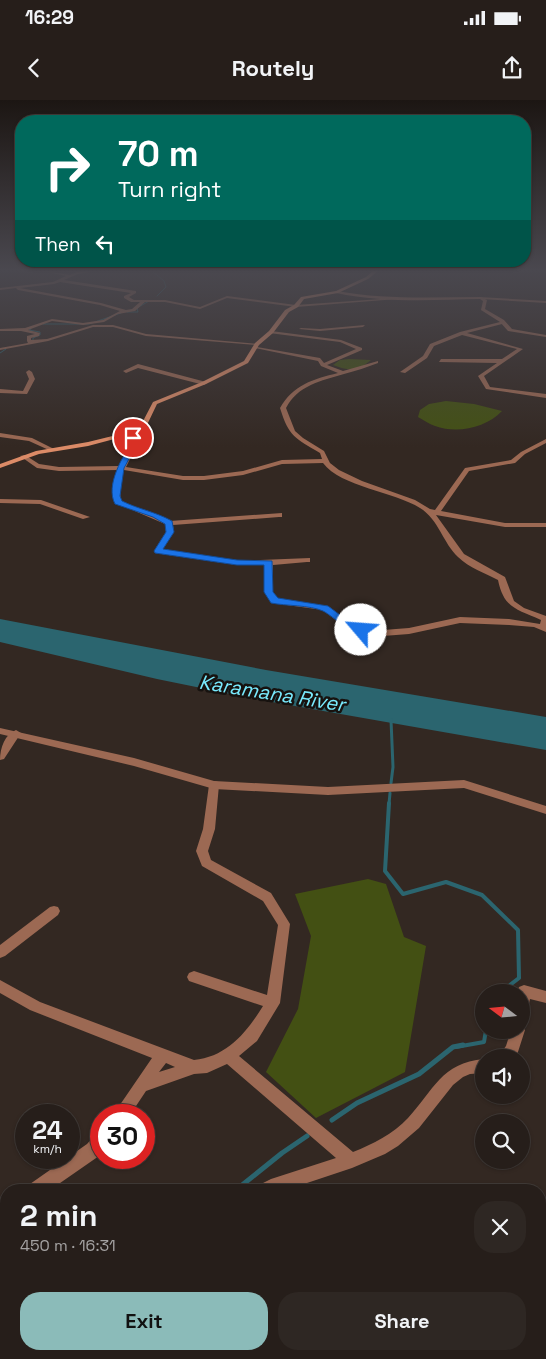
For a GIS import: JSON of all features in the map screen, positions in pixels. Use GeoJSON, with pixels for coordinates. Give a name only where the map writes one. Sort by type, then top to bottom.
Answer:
{"type":"FeatureCollection","features":[{"type":"Feature","properties":{"kind":"main road"},"geometry":{"type":"LineString","coordinates":[[0,466],[23,456],[51,449],[88,444],[134,432],[144,426],[155,403],[204,383],[246,362],[271,330]]}},
{"type":"Feature","properties":{"kind":"street"},"geometry":{"type":"LineString","coordinates":[[23,330],[38,333],[30,337],[30,340],[34,342]]}},
{"type":"Feature","properties":{"kind":"street"},"geometry":{"type":"LineString","coordinates":[[0,349],[48,340],[77,330]]}},
{"type":"Feature","properties":{"kind":"street"},"geometry":{"type":"LineString","coordinates":[[127,330],[146,335],[257,346],[320,360],[323,366],[342,373]]}},
{"type":"Feature","properties":{"kind":"street"},"geometry":{"type":"LineString","coordinates":[[276,330],[341,341],[360,349],[323,366]]}},
{"type":"Feature","properties":{"kind":"street"},"geometry":{"type":"LineString","coordinates":[[308,330],[323,330]]}},
{"type":"Feature","properties":{"kind":"street"},"geometry":{"type":"LineString","coordinates":[[403,372],[425,357],[432,346],[474,330]]}},
{"type":"Feature","properties":{"kind":"street"},"geometry":{"type":"LineString","coordinates":[[510,330],[546,336]]}},
{"type":"Feature","properties":{"kind":"street"},"geometry":{"type":"LineString","coordinates":[[462,333],[521,350],[481,376],[488,388],[546,396]]}},
{"type":"Feature","properties":{"kind":"street"},"geometry":{"type":"LineString","coordinates":[[0,349],[14,344]]}},
{"type":"Feature","properties":{"kind":"street"},"geometry":{"type":"LineString","coordinates":[[441,361],[504,361]]}},
{"type":"Feature","properties":{"kind":"street"},"geometry":{"type":"LineString","coordinates":[[376,362],[305,384],[298,388],[289,397],[283,408],[293,434],[301,441],[322,452],[325,461],[344,475],[402,497],[436,513],[505,525],[546,525]]}},
{"type":"Feature","properties":{"kind":"street"},"geometry":{"type":"LineString","coordinates":[[126,371],[138,366],[204,383]]}},
{"type":"Feature","properties":{"kind":"street"},"geometry":{"type":"LineString","coordinates":[[0,391],[25,393],[32,380],[29,372]]}},
{"type":"Feature","properties":{"kind":"street"},"geometry":{"type":"LineString","coordinates":[[0,435],[30,439],[51,449]]}},
{"type":"Feature","properties":{"kind":"street"},"geometry":{"type":"LineString","coordinates":[[118,436],[137,439],[121,468],[116,496],[118,502],[156,515],[169,523],[279,515]]}},
{"type":"Feature","properties":{"kind":"street"},"geometry":{"type":"LineString","coordinates":[[436,513],[466,469],[513,462],[523,453],[546,441]]}},
{"type":"Feature","properties":{"kind":"street"},"geometry":{"type":"LineString","coordinates":[[23,456],[37,466],[121,468],[183,478],[204,478],[244,473],[282,462],[325,461]]}},
{"type":"Feature","properties":{"kind":"street"},"geometry":{"type":"LineString","coordinates":[[0,501],[41,502],[86,518]]}},
{"type":"Feature","properties":{"kind":"street"},"geometry":{"type":"LineString","coordinates":[[269,562],[269,592],[275,601],[325,608],[341,620],[361,630],[383,633],[408,632],[460,620],[509,622],[535,625],[545,629],[545,619],[514,607],[504,594],[502,579],[461,555],[442,526],[426,509]]}},
{"type":"Feature","properties":{"kind":"street"},"geometry":{"type":"LineString","coordinates":[[169,523],[170,532],[158,551],[237,563],[307,560]]}},
{"type":"Feature","properties":{"kind":"street"},"geometry":{"type":"LineString","coordinates":[[0,731],[16,733],[143,764],[214,785],[328,792],[464,784],[546,810]]}},
{"type":"Feature","properties":{"kind":"street"},"geometry":{"type":"LineString","coordinates":[[0,756],[16,733]]}},
{"type":"Feature","properties":{"kind":"street"},"geometry":{"type":"LineString","coordinates":[[143,1085],[194,1067],[207,1066],[228,1056],[252,1036],[273,1003],[284,924],[267,897],[206,863],[202,851],[209,829],[214,785]]}},
{"type":"Feature","properties":{"kind":"street"},"geometry":{"type":"LineString","coordinates":[[0,952],[54,911]]}},
{"type":"Feature","properties":{"kind":"street"},"geometry":{"type":"LineString","coordinates":[[194,978],[273,1003]]}},
{"type":"Feature","properties":{"kind":"street"},"geometry":{"type":"LineString","coordinates":[[0,986],[35,1006],[194,1067]]}},
{"type":"Feature","properties":{"kind":"street"},"geometry":{"type":"LineString","coordinates":[[530,993],[546,997]]}},
{"type":"Feature","properties":{"kind":"street"},"geometry":{"type":"LineString","coordinates":[[129,1104],[162,1056]]}},
{"type":"Feature","properties":{"kind":"street"},"geometry":{"type":"LineString","coordinates":[[228,1056],[350,1160]]}},
{"type":"Feature","properties":{"kind":"street"},"geometry":{"type":"LineString","coordinates":[[284,1184],[380,1150],[406,1131],[445,1081],[460,1071],[475,1066]]}},
{"type":"Feature","properties":{"kind":"street"},"geometry":{"type":"LineString","coordinates":[[44,1184],[90,1151]]}},
{"type":"Feature","properties":{"kind":"green space"},"geometry":{"type":"Polygon","coordinates":[[[340,360],[371,360],[361,367],[353,369],[333,365],[340,360]]]}},
{"type":"Feature","properties":{"kind":"green space"},"geometry":{"type":"Polygon","coordinates":[[[446,401],[474,404],[502,411],[488,422],[462,429],[435,426],[418,417],[420,410],[429,404],[446,401]]]}},
{"type":"Feature","properties":{"kind":"green space"},"geometry":{"type":"Polygon","coordinates":[[[368,879],[386,884],[404,937],[426,946],[405,1072],[316,1118],[266,1072],[298,1009],[311,936],[295,894],[368,879]]]}},
{"type":"Feature","properties":{"kind":"water","name":"Karamana River"},"geometry":{"type":"Polygon","coordinates":[[[0,619],[266,670],[546,717],[546,750],[255,699],[157,679],[0,642],[0,619]]]}},
{"type":"Feature","properties":{"kind":"waterway"},"geometry":{"type":"LineString","coordinates":[[29,330],[40,332],[40,335],[33,338],[33,340]]}},
{"type":"Feature","properties":{"kind":"waterway"},"geometry":{"type":"LineString","coordinates":[[0,353],[6,349]]}},
{"type":"Feature","properties":{"kind":"waterway"},"geometry":{"type":"LineString","coordinates":[[391,720],[393,767],[391,783]]}},
{"type":"Feature","properties":{"kind":"waterway"},"geometry":{"type":"LineString","coordinates":[[389,804],[390,793]]}},
{"type":"Feature","properties":{"kind":"waterway"},"geometry":{"type":"LineString","coordinates":[[389,803],[385,871],[403,894],[446,882],[482,895],[518,930],[519,978],[511,984]]}},
{"type":"Feature","properties":{"kind":"waterway"},"geometry":{"type":"LineString","coordinates":[[456,1047],[484,1042],[484,1039]]}},
{"type":"Feature","properties":{"kind":"waterway"},"geometry":{"type":"LineString","coordinates":[[332,1120],[357,1103],[419,1074],[453,1047],[463,1045]]}},
{"type":"Feature","properties":{"kind":"waterway"},"geometry":{"type":"LineString","coordinates":[[243,1184],[282,1153],[307,1136]]}},
{"type":"Feature","properties":{"kind":"route"},"geometry":{"type":"LineString","coordinates":[[133,438],[137,439],[121,468],[116,496],[118,502],[156,515],[169,523],[170,532],[158,551],[237,563],[269,562],[269,592],[275,601],[325,608],[341,620],[361,630]]}}]}
